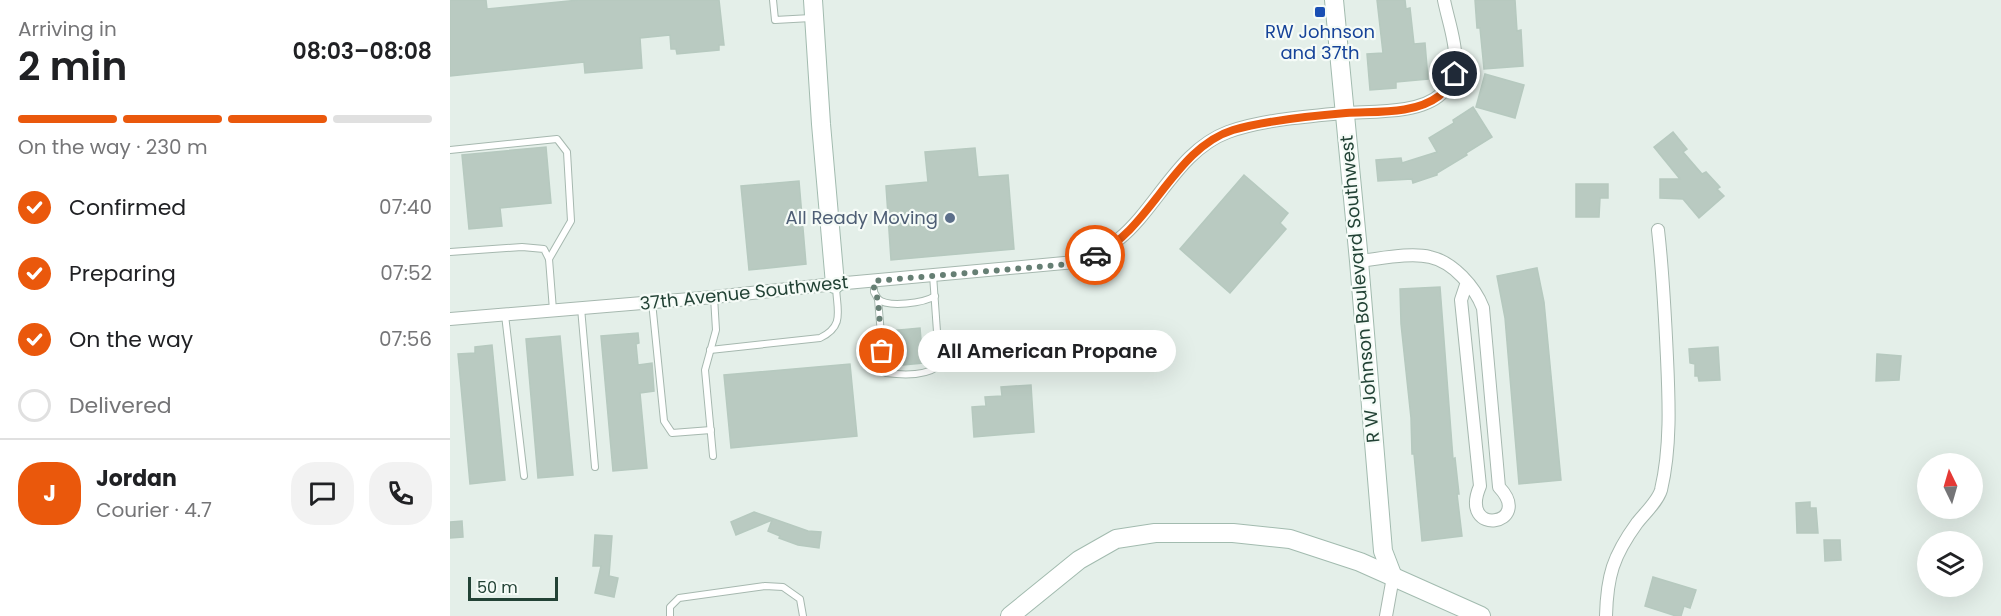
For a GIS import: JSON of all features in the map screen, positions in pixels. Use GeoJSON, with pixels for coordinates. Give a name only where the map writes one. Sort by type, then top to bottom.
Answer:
{"type":"FeatureCollection","features":[{"type":"Feature","properties":{"kind":"street","name":"R W Johnson Boulevard Southwest"},"geometry":{"type":"LineString","coordinates":[[1334,0],[1383,551],[1393,577]]}},
{"type":"Feature","properties":{"kind":"street","name":"37th Avenue Southwest"},"geometry":{"type":"LineString","coordinates":[[450,319],[652,303],[835,284],[1060,265],[1090,257],[1102,252],[1120,238],[1184,165],[1219,135],[1249,126],[1344,113],[1399,110],[1420,106],[1440,96],[1455,74],[1456,57],[1444,0]]}},
{"type":"Feature","properties":{"kind":"street"},"geometry":{"type":"LineString","coordinates":[[814,9],[835,284]]}},
{"type":"Feature","properties":{"kind":"street"},"geometry":{"type":"LineString","coordinates":[[1606,616],[1607,587],[1615,558],[1623,542],[1660,493],[1668,444],[1668,365],[1658,230]]}},
{"type":"Feature","properties":{"kind":"street"},"geometry":{"type":"LineString","coordinates":[[1359,261],[1412,256],[1430,257],[1449,266],[1467,282],[1478,296],[1483,308],[1499,487],[1506,494],[1509,504],[1506,516],[1491,522],[1480,515],[1475,508],[1480,486],[1461,300],[1467,282]]}},
{"type":"Feature","properties":{"kind":"street"},"geometry":{"type":"LineString","coordinates":[[1010,616],[1079,560],[1116,539],[1155,533],[1233,533],[1290,539],[1360,562],[1481,616]]}},
{"type":"Feature","properties":{"kind":"street"},"geometry":{"type":"LineString","coordinates":[[1386,616],[1393,577]]}},
{"type":"Feature","properties":{"kind":"lane"},"geometry":{"type":"LineString","coordinates":[[773,0],[775,20],[814,9]]}},
{"type":"Feature","properties":{"kind":"lane"},"geometry":{"type":"LineString","coordinates":[[450,150],[557,139],[567,152],[571,221],[549,258]]}},
{"type":"Feature","properties":{"kind":"lane"},"geometry":{"type":"LineString","coordinates":[[450,252],[522,247],[544,249],[549,258],[553,311]]}},
{"type":"Feature","properties":{"kind":"lane"},"geometry":{"type":"LineString","coordinates":[[874,281],[874,292],[878,299],[884,370],[886,373],[900,375],[932,370],[937,367],[939,360],[933,275]]}},
{"type":"Feature","properties":{"kind":"lane"},"geometry":{"type":"LineString","coordinates":[[710,350],[820,338],[832,332],[838,320],[835,284]]}},
{"type":"Feature","properties":{"kind":"lane"},"geometry":{"type":"LineString","coordinates":[[878,299],[891,304],[926,301],[935,296]]}},
{"type":"Feature","properties":{"kind":"lane"},"geometry":{"type":"LineString","coordinates":[[713,456],[705,370],[716,330],[714,297]]}},
{"type":"Feature","properties":{"kind":"lane"},"geometry":{"type":"LineString","coordinates":[[652,303],[664,421],[672,433],[711,430]]}},
{"type":"Feature","properties":{"kind":"lane"},"geometry":{"type":"LineString","coordinates":[[581,308],[595,467]]}},
{"type":"Feature","properties":{"kind":"lane"},"geometry":{"type":"LineString","coordinates":[[505,315],[524,476]]}},
{"type":"Feature","properties":{"kind":"lane"},"geometry":{"type":"LineString","coordinates":[[670,616],[670,608],[679,598],[765,586],[783,587],[800,599],[803,616]]}},
{"type":"Feature","properties":{"kind":"building"},"geometry":{"type":"Polygon","coordinates":[[[450,0],[486,0],[487,9],[579,0],[719,0],[724,45],[719,45],[719,50],[677,54],[676,49],[671,49],[670,35],[640,38],[642,68],[585,73],[584,62],[450,76],[450,0]]]}},
{"type":"Feature","properties":{"kind":"building"},"geometry":{"type":"Polygon","coordinates":[[[1377,0],[1405,0],[1406,9],[1410,8],[1414,44],[1425,43],[1428,79],[1396,82],[1396,88],[1370,90],[1367,54],[1383,53],[1377,0]]]}},
{"type":"Feature","properties":{"kind":"building"},"geometry":{"type":"Polygon","coordinates":[[[1475,0],[1515,0],[1517,31],[1521,30],[1523,66],[1484,69],[1475,0]]]}},
{"type":"Feature","properties":{"kind":"building"},"geometry":{"type":"Polygon","coordinates":[[[1485,74],[1524,85],[1515,118],[1476,107],[1485,74]]]}},
{"type":"Feature","properties":{"kind":"building"},"geometry":{"type":"Polygon","coordinates":[[[1473,107],[1492,137],[1437,175],[1413,183],[1412,179],[1378,181],[1376,160],[1401,158],[1402,163],[1437,152],[1429,138],[1454,123],[1453,120],[1473,107]]]}},
{"type":"Feature","properties":{"kind":"building"},"geometry":{"type":"Polygon","coordinates":[[[1673,132],[1687,149],[1683,152],[1702,174],[1706,172],[1720,187],[1717,189],[1724,196],[1699,218],[1683,199],[1660,198],[1660,179],[1680,179],[1654,147],[1673,132]]]}},
{"type":"Feature","properties":{"kind":"building"},"geometry":{"type":"Polygon","coordinates":[[[546,147],[551,203],[500,208],[502,226],[469,229],[462,155],[546,147]]]}},
{"type":"Feature","properties":{"kind":"building","name":"All Ready Moving"},"geometry":{"type":"Polygon","coordinates":[[[975,148],[978,177],[1008,175],[1014,249],[891,260],[886,186],[928,182],[925,152],[975,148]]]}},
{"type":"Feature","properties":{"kind":"building"},"geometry":{"type":"Polygon","coordinates":[[[1244,175],[1288,213],[1280,223],[1286,229],[1230,293],[1180,249],[1244,175]]]}},
{"type":"Feature","properties":{"kind":"building"},"geometry":{"type":"Polygon","coordinates":[[[799,181],[806,264],[749,270],[741,186],[799,181]]]}},
{"type":"Feature","properties":{"kind":"building"},"geometry":{"type":"Polygon","coordinates":[[[1576,184],[1608,184],[1608,198],[1600,198],[1599,217],[1576,217],[1576,184]]]}},
{"type":"Feature","properties":{"kind":"building"},"geometry":{"type":"Polygon","coordinates":[[[1537,268],[1544,302],[1561,480],[1519,484],[1505,318],[1497,276],[1537,268]]]}},
{"type":"Feature","properties":{"kind":"building"},"geometry":{"type":"Polygon","coordinates":[[[1440,287],[1453,459],[1455,458],[1462,536],[1422,541],[1414,454],[1412,454],[1400,289],[1440,287]]]}},
{"type":"Feature","properties":{"kind":"building"},"geometry":{"type":"Polygon","coordinates":[[[920,328],[923,363],[893,366],[889,331],[920,328]]]}},
{"type":"Feature","properties":{"kind":"building"},"geometry":{"type":"Polygon","coordinates":[[[638,333],[639,343],[636,344],[638,365],[652,363],[654,391],[640,393],[647,468],[613,471],[601,336],[638,333]]]}},
{"type":"Feature","properties":{"kind":"building"},"geometry":{"type":"Polygon","coordinates":[[[560,336],[573,475],[538,478],[526,339],[560,336]]]}},
{"type":"Feature","properties":{"kind":"building"},"geometry":{"type":"Polygon","coordinates":[[[492,345],[505,480],[470,484],[458,354],[475,353],[475,347],[492,345]]]}},
{"type":"Feature","properties":{"kind":"building"},"geometry":{"type":"Polygon","coordinates":[[[1718,347],[1720,380],[1699,381],[1698,376],[1695,376],[1695,364],[1690,363],[1689,349],[1718,347]]]}},
{"type":"Feature","properties":{"kind":"building"},"geometry":{"type":"Polygon","coordinates":[[[1877,354],[1901,356],[1899,380],[1876,381],[1877,354]]]}},
{"type":"Feature","properties":{"kind":"building"},"geometry":{"type":"Polygon","coordinates":[[[850,364],[857,436],[731,448],[724,375],[850,364]]]}},
{"type":"Feature","properties":{"kind":"building"},"geometry":{"type":"Polygon","coordinates":[[[1031,385],[1034,432],[974,437],[972,407],[986,406],[985,397],[1002,396],[1001,387],[1031,385]]]}},
{"type":"Feature","properties":{"kind":"building"},"geometry":{"type":"Polygon","coordinates":[[[1810,502],[1810,508],[1816,508],[1818,533],[1797,533],[1796,503],[1810,502]]]}},
{"type":"Feature","properties":{"kind":"building"},"geometry":{"type":"Polygon","coordinates":[[[754,512],[808,531],[821,532],[819,548],[798,545],[779,538],[780,536],[768,531],[772,520],[736,535],[731,522],[754,512]]]}},
{"type":"Feature","properties":{"kind":"building"},"geometry":{"type":"Polygon","coordinates":[[[462,521],[463,537],[450,538],[450,522],[462,521]]]}},
{"type":"Feature","properties":{"kind":"building"},"geometry":{"type":"Polygon","coordinates":[[[595,535],[612,536],[609,576],[618,578],[614,597],[595,593],[601,566],[593,566],[595,535]]]}},
{"type":"Feature","properties":{"kind":"building"},"geometry":{"type":"Polygon","coordinates":[[[1824,540],[1840,540],[1841,560],[1825,561],[1824,540]]]}},
{"type":"Feature","properties":{"kind":"building"},"geometry":{"type":"Polygon","coordinates":[[[1653,577],[1696,590],[1690,608],[1684,606],[1681,616],[1676,616],[1645,606],[1653,577]]]}},
{"type":"Feature","properties":{"kind":"way so far"},"geometry":{"type":"LineString","coordinates":[[882,351],[878,299],[874,292],[874,281],[1060,265],[1095,255]]}},
{"type":"Feature","properties":{"kind":"place","name":"RW Johnson and 37th"},"geometry":{"type":"Point","coordinates":[1320,12]}},
{"type":"Feature","properties":{"kind":"place","name":"All Ready Moving"},"geometry":{"type":"Point","coordinates":[950,218]}},
{"type":"Feature","properties":{"kind":"place","name":"All American Propane"},"geometry":{"type":"Point","coordinates":[882,351]}},
{"type":"Feature","properties":{"kind":"route"},"geometry":{"type":"LineString","coordinates":[[1095,255],[1120,238],[1184,165],[1219,135],[1249,126],[1293,119],[1399,110],[1420,106],[1440,96],[1455,74]]}}]}
